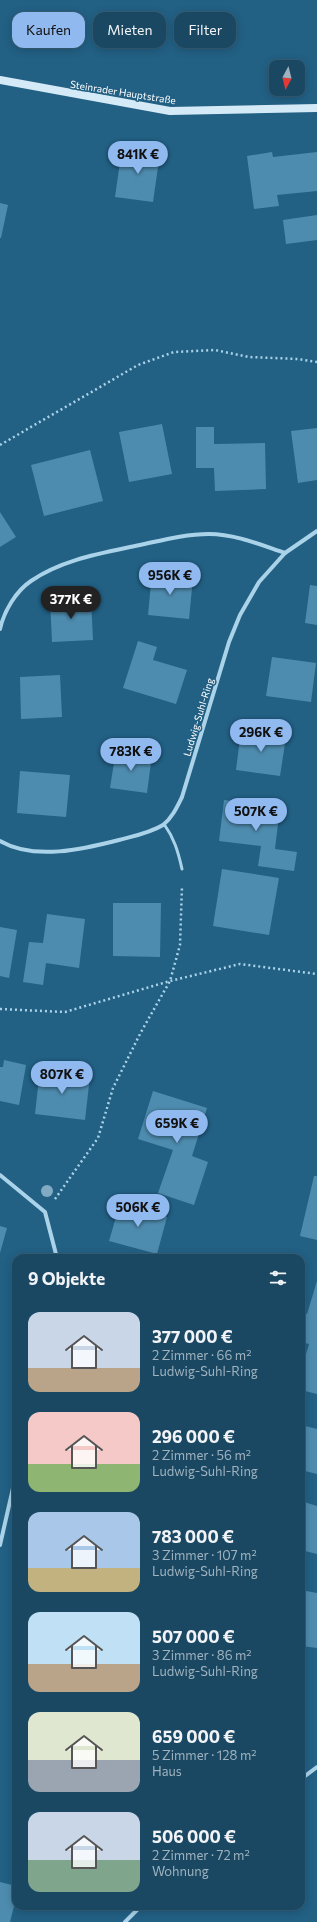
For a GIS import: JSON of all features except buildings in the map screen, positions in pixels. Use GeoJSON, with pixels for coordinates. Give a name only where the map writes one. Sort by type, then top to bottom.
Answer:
{"type":"FeatureCollection","features":[{"type":"Feature","properties":{"kind":"main road","name":"Steinrader Hauptstraße"},"geometry":{"type":"LineString","coordinates":[[0,80],[170,111],[317,108]]}},
{"type":"Feature","properties":{"kind":"street","name":"Ludwig-Suhl-Ring"},"geometry":{"type":"LineString","coordinates":[[0,841],[16,849],[49,852],[72,851],[139,835],[164,824],[176,810],[182,797],[229,642],[240,615],[259,582],[285,553],[317,531]]}},
{"type":"Feature","properties":{"kind":"street"},"geometry":{"type":"LineString","coordinates":[[0,629],[2,619],[9,605],[30,582],[65,564],[87,556],[184,535],[210,534],[232,536],[285,553]]}},
{"type":"Feature","properties":{"kind":"street"},"geometry":{"type":"LineString","coordinates":[[0,1175],[46,1212],[56,1254]]}},
{"type":"Feature","properties":{"kind":"street"},"geometry":{"type":"LineString","coordinates":[[0,1545],[12,1492]]}},
{"type":"Feature","properties":{"kind":"street"},"geometry":{"type":"LineString","coordinates":[[305,1776],[317,1767]]}},
{"type":"Feature","properties":{"kind":"street"},"geometry":{"type":"LineString","coordinates":[[125,1922],[137,1910]]}},
{"type":"Feature","properties":{"kind":"lane"},"geometry":{"type":"LineString","coordinates":[[164,824],[176,844],[182,869]]}},
{"type":"Feature","properties":{"kind":"path"},"geometry":{"type":"LineString","coordinates":[[0,445],[138,365],[174,352],[215,350],[249,357],[298,359],[317,362]]}},
{"type":"Feature","properties":{"kind":"path"},"geometry":{"type":"LineString","coordinates":[[46,1212],[98,1138],[113,1088],[140,1032],[170,981],[180,944],[182,869]]}},
{"type":"Feature","properties":{"kind":"path"},"geometry":{"type":"LineString","coordinates":[[0,1009],[65,1012],[170,981],[240,964],[317,974]]}}]}
